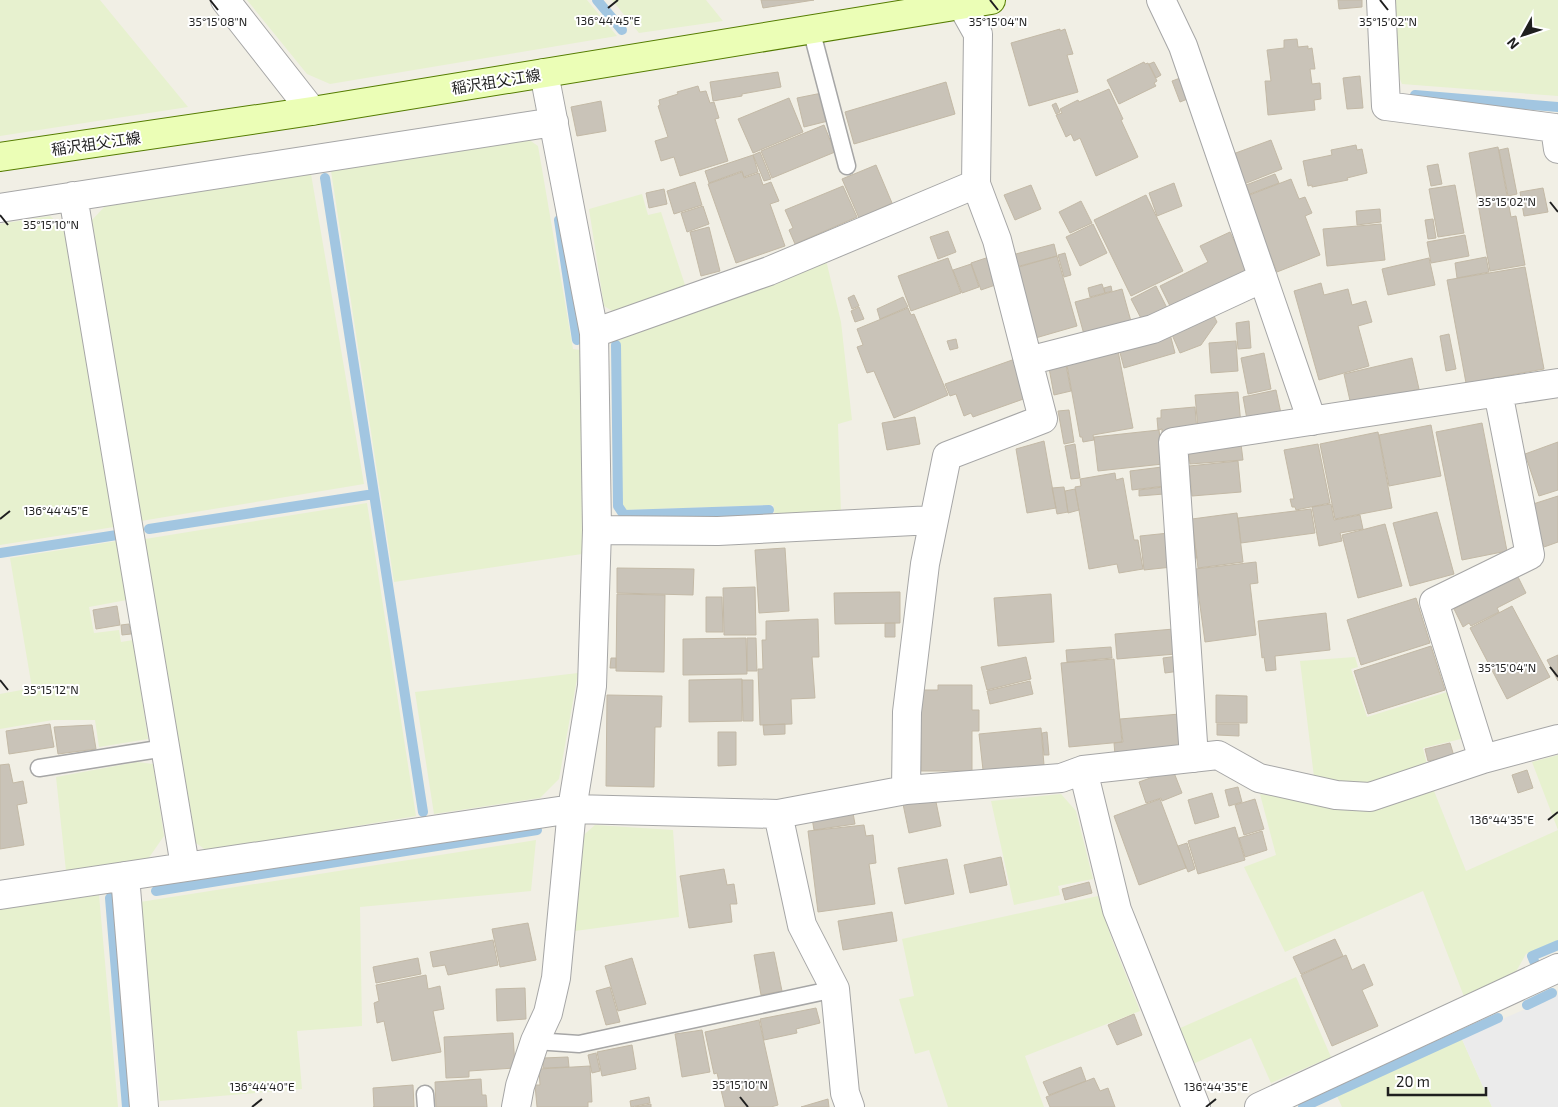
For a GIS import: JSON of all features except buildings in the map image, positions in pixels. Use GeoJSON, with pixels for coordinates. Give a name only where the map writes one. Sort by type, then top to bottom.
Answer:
{"type":"FeatureCollection","features":[{"type":"Feature","properties":{"kind":"main road","name":"稲沢祖父江線"},"geometry":{"type":"LineString","coordinates":[[0,157],[312,111],[811,29],[961,2],[991,0]]}},
{"type":"Feature","properties":{"kind":"street"},"geometry":{"type":"LineString","coordinates":[[225,0],[312,111]]}},
{"type":"Feature","properties":{"kind":"street"},"geometry":{"type":"LineString","coordinates":[[1161,0],[1183,46],[1312,421]]}},
{"type":"Feature","properties":{"kind":"street"},"geometry":{"type":"LineString","coordinates":[[1381,0],[1386,106],[1554,128],[1558,149]]}},
{"type":"Feature","properties":{"kind":"street"},"geometry":{"type":"LineString","coordinates":[[906,790],[907,712],[925,564],[948,456],[1043,419],[997,240],[976,184],[978,34],[961,2]]}},
{"type":"Feature","properties":{"kind":"street"},"geometry":{"type":"LineString","coordinates":[[516,1107],[520,1086],[535,1041],[548,1013],[556,978],[572,810],[592,686],[597,530],[594,333],[544,73]]}},
{"type":"Feature","properties":{"kind":"street"},"geometry":{"type":"LineString","coordinates":[[0,208],[554,122]]}},
{"type":"Feature","properties":{"kind":"street"},"geometry":{"type":"LineString","coordinates":[[594,333],[769,271],[976,184]]}},
{"type":"Feature","properties":{"kind":"street"},"geometry":{"type":"LineString","coordinates":[[73,196],[185,866]]}},
{"type":"Feature","properties":{"kind":"street"},"geometry":{"type":"LineString","coordinates":[[1028,361],[1153,329],[1263,278]]}},
{"type":"Feature","properties":{"kind":"street"},"geometry":{"type":"LineString","coordinates":[[1194,758],[1173,442],[1558,382]]}},
{"type":"Feature","properties":{"kind":"street"},"geometry":{"type":"LineString","coordinates":[[1484,759],[1434,602],[1530,555],[1498,392]]}},
{"type":"Feature","properties":{"kind":"street"},"geometry":{"type":"LineString","coordinates":[[597,530],[718,531],[933,520]]}},
{"type":"Feature","properties":{"kind":"street"},"geometry":{"type":"LineString","coordinates":[[0,895],[572,810],[778,814],[906,790],[1061,778],[1083,770],[1218,754],[1258,778],[1336,794],[1370,797],[1484,759],[1558,739]]}},
{"type":"Feature","properties":{"kind":"street"},"geometry":{"type":"LineString","coordinates":[[1083,770],[1117,910],[1196,1107]]}},
{"type":"Feature","properties":{"kind":"street"},"geometry":{"type":"LineString","coordinates":[[778,814],[802,925],[835,989],[845,1093],[850,1107]]}},
{"type":"Feature","properties":{"kind":"street"},"geometry":{"type":"LineString","coordinates":[[125,876],[144,1107]]}},
{"type":"Feature","properties":{"kind":"street"},"geometry":{"type":"LineString","coordinates":[[1259,1107],[1558,968]]}},
{"type":"Feature","properties":{"kind":"lane"},"geometry":{"type":"LineString","coordinates":[[811,29],[847,166]]}},
{"type":"Feature","properties":{"kind":"lane"},"geometry":{"type":"LineString","coordinates":[[39,768],[166,748]]}},
{"type":"Feature","properties":{"kind":"lane"},"geometry":{"type":"LineString","coordinates":[[535,1041],[579,1044],[835,989]]}},
{"type":"Feature","properties":{"kind":"green space"},"geometry":{"type":"Polygon","coordinates":[[[0,0],[100,0],[188,107],[0,136],[0,0]]]}},
{"type":"Feature","properties":{"kind":"green space"},"geometry":{"type":"Polygon","coordinates":[[[247,0],[587,0],[617,36],[330,84],[307,74],[247,0]]]}},
{"type":"Feature","properties":{"kind":"green space"},"geometry":{"type":"Polygon","coordinates":[[[612,0],[706,0],[723,21],[639,33],[612,0]]]}},
{"type":"Feature","properties":{"kind":"green space"},"geometry":{"type":"Polygon","coordinates":[[[1392,0],[1558,0],[1558,96],[1402,84],[1399,77],[1392,0]]]}},
{"type":"Feature","properties":{"kind":"green space"},"geometry":{"type":"Polygon","coordinates":[[[525,137],[538,146],[573,349],[581,350],[582,554],[394,582],[331,171],[525,137]]]}},
{"type":"Feature","properties":{"kind":"green space"},"geometry":{"type":"Polygon","coordinates":[[[311,174],[364,484],[141,521],[92,220],[107,204],[311,174]]]}},
{"type":"Feature","properties":{"kind":"green space"},"geometry":{"type":"Polygon","coordinates":[[[642,194],[648,215],[661,212],[686,288],[619,315],[604,306],[589,209],[642,194]]]}},
{"type":"Feature","properties":{"kind":"green space"},"geometry":{"type":"Polygon","coordinates":[[[50,216],[67,230],[114,527],[0,545],[0,224],[50,216]]]}},
{"type":"Feature","properties":{"kind":"green space"},"geometry":{"type":"Polygon","coordinates":[[[826,260],[841,322],[852,420],[838,424],[841,512],[775,516],[773,505],[625,510],[620,502],[619,336],[826,260]]]}},
{"type":"Feature","properties":{"kind":"green space"},"geometry":{"type":"Polygon","coordinates":[[[367,503],[416,816],[207,851],[192,840],[145,539],[367,503]]]}},
{"type":"Feature","properties":{"kind":"green space"},"geometry":{"type":"Polygon","coordinates":[[[117,541],[127,600],[89,607],[94,633],[119,630],[121,642],[133,640],[148,739],[99,747],[95,720],[53,720],[0,729],[0,694],[32,688],[10,558],[117,541]]]}},
{"type":"Feature","properties":{"kind":"green space"},"geometry":{"type":"Polygon","coordinates":[[[1355,657],[1358,667],[1351,669],[1367,717],[1450,691],[1465,738],[1423,748],[1428,769],[1369,787],[1314,777],[1300,661],[1355,657]]]}},
{"type":"Feature","properties":{"kind":"green space"},"geometry":{"type":"Polygon","coordinates":[[[578,673],[559,779],[540,798],[434,814],[415,692],[578,673]]]}},
{"type":"Feature","properties":{"kind":"green space"},"geometry":{"type":"Polygon","coordinates":[[[1558,755],[1558,830],[1532,762],[1558,755]]]}},
{"type":"Feature","properties":{"kind":"green space"},"geometry":{"type":"Polygon","coordinates":[[[137,762],[153,764],[164,836],[148,859],[66,871],[56,777],[137,762]]]}},
{"type":"Feature","properties":{"kind":"green space"},"geometry":{"type":"Polygon","coordinates":[[[1434,791],[1466,871],[1558,830],[1558,940],[1526,954],[1514,975],[1465,999],[1423,891],[1285,952],[1244,867],[1276,855],[1260,794],[1368,811],[1434,791]]]}},
{"type":"Feature","properties":{"kind":"green space"},"geometry":{"type":"Polygon","coordinates":[[[1061,794],[1076,811],[1093,879],[1058,886],[1060,895],[1014,905],[991,801],[1061,794]]]}},
{"type":"Feature","properties":{"kind":"green space"},"geometry":{"type":"Polygon","coordinates":[[[595,825],[673,830],[679,917],[575,931],[578,840],[595,825]]]}},
{"type":"Feature","properties":{"kind":"green space"},"geometry":{"type":"Polygon","coordinates":[[[536,840],[531,891],[360,907],[362,1026],[297,1031],[302,1089],[160,1101],[140,902],[536,840]]]}},
{"type":"Feature","properties":{"kind":"green space"},"geometry":{"type":"Polygon","coordinates":[[[99,895],[118,1107],[0,1107],[0,909],[99,895]]]}},
{"type":"Feature","properties":{"kind":"green space"},"geometry":{"type":"Polygon","coordinates":[[[1098,896],[1111,937],[1140,1011],[1025,1056],[1044,1107],[948,1107],[929,1050],[915,1054],[899,999],[914,996],[902,939],[1098,896]]]}},
{"type":"Feature","properties":{"kind":"green space"},"geometry":{"type":"Polygon","coordinates":[[[1296,977],[1331,1057],[1271,1083],[1251,1038],[1193,1064],[1178,1029],[1296,977]]]}},
{"type":"Feature","properties":{"kind":"green space"},"geometry":{"type":"Polygon","coordinates":[[[1461,1037],[1492,1107],[1342,1107],[1336,1094],[1461,1037]]]}},
{"type":"Feature","properties":{"kind":"shaded area"},"geometry":{"type":"Polygon","coordinates":[[[1558,995],[1558,1107],[1492,1107],[1461,1037],[1558,995]]]}},
{"type":"Feature","properties":{"kind":"waterway"},"geometry":{"type":"LineString","coordinates":[[597,0],[622,30]]}},
{"type":"Feature","properties":{"kind":"waterway"},"geometry":{"type":"LineString","coordinates":[[1415,95],[1558,107]]}},
{"type":"Feature","properties":{"kind":"waterway"},"geometry":{"type":"LineString","coordinates":[[325,178],[374,494]]}},
{"type":"Feature","properties":{"kind":"waterway"},"geometry":{"type":"LineString","coordinates":[[559,220],[577,340]]}},
{"type":"Feature","properties":{"kind":"waterway"},"geometry":{"type":"LineString","coordinates":[[616,345],[618,506],[624,515],[769,510]]}},
{"type":"Feature","properties":{"kind":"waterway"},"geometry":{"type":"LineString","coordinates":[[149,529],[374,494],[423,812]]}},
{"type":"Feature","properties":{"kind":"waterway"},"geometry":{"type":"LineString","coordinates":[[0,553],[117,535]]}},
{"type":"Feature","properties":{"kind":"waterway"},"geometry":{"type":"LineString","coordinates":[[156,891],[537,830]]}},
{"type":"Feature","properties":{"kind":"waterway"},"geometry":{"type":"LineString","coordinates":[[110,898],[127,1107]]}},
{"type":"Feature","properties":{"kind":"waterway"},"geometry":{"type":"LineString","coordinates":[[1534,961],[1532,956],[1558,945]]}},
{"type":"Feature","properties":{"kind":"waterway"},"geometry":{"type":"LineString","coordinates":[[1527,1005],[1552,993]]}},
{"type":"Feature","properties":{"kind":"waterway"},"geometry":{"type":"LineString","coordinates":[[1303,1107],[1498,1018]]}}]}
